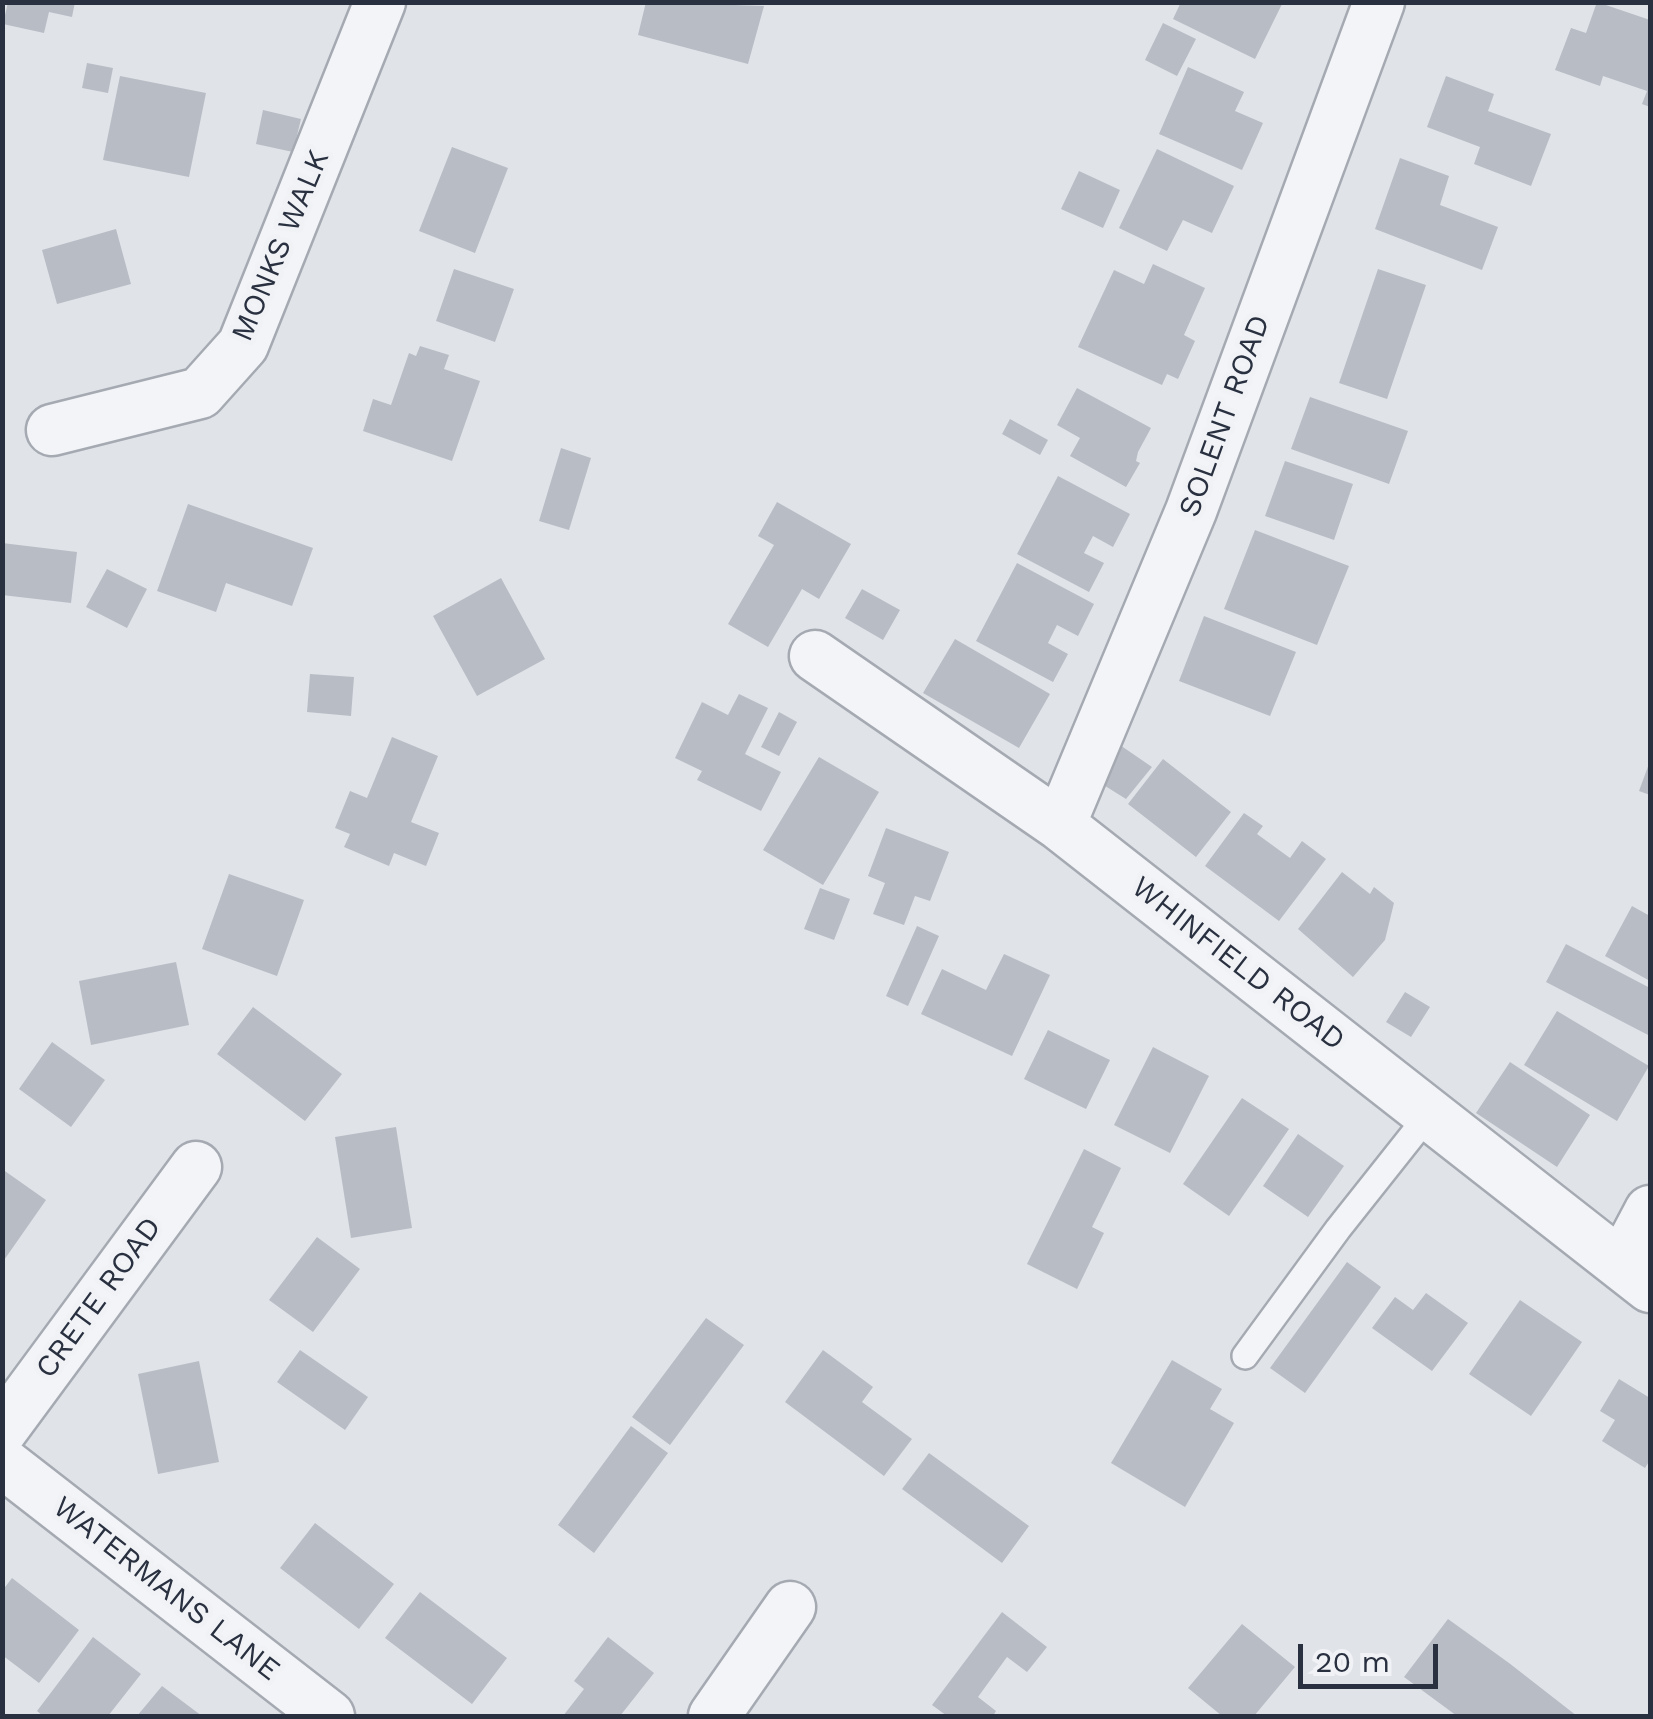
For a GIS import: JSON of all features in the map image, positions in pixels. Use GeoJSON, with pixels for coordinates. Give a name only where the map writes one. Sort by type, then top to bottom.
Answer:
{"type":"FeatureCollection","features":[{"type":"Feature","properties":{"kind":"street","name":"MONKS WALK"},"geometry":{"type":"LineString","coordinates":[[52,430],[200,393],[242,345],[380,2]]}},
{"type":"Feature","properties":{"kind":"street","name":"SOLENT ROAD"},"geometry":{"type":"LineString","coordinates":[[1060,825],[1191,511],[1378,2]]}},
{"type":"Feature","properties":{"kind":"street","name":"WHINFIELD ROAD"},"geometry":{"type":"LineString","coordinates":[[815,656],[1060,825],[1636,1275]]}},
{"type":"Feature","properties":{"kind":"street","name":"CRETE ROAD"},"geometry":{"type":"LineString","coordinates":[[2,1430],[196,1167]]}},
{"type":"Feature","properties":{"kind":"street"},"geometry":{"type":"LineString","coordinates":[[1636,1275],[1650,1211]]}},
{"type":"Feature","properties":{"kind":"street","name":"WATERMANS LANE"},"geometry":{"type":"LineString","coordinates":[[2,1462],[329,1716]]}},
{"type":"Feature","properties":{"kind":"street"},"geometry":{"type":"LineString","coordinates":[[714,1716],[790,1607]]}},
{"type":"Feature","properties":{"kind":"lane"},"geometry":{"type":"LineString","coordinates":[[1245,1356],[1338,1228],[1430,1114]]}},
{"type":"Feature","properties":{"kind":"building"},"geometry":{"type":"Polygon","coordinates":[[[8,2],[75,2],[72,17],[49,12],[44,33],[3,24],[8,2]]]}},
{"type":"Feature","properties":{"kind":"building"},"geometry":{"type":"Polygon","coordinates":[[[646,2],[764,6],[748,64],[638,35],[646,2]]]}},
{"type":"Feature","properties":{"kind":"building"},"geometry":{"type":"Polygon","coordinates":[[[1181,2],[1283,2],[1255,59],[1173,19],[1181,2]]]}},
{"type":"Feature","properties":{"kind":"building"},"geometry":{"type":"Polygon","coordinates":[[[1597,2],[1650,20],[1650,107],[1642,104],[1647,91],[1603,76],[1600,86],[1555,70],[1571,28],[1586,33],[1597,2]]]}},
{"type":"Feature","properties":{"kind":"building"},"geometry":{"type":"Polygon","coordinates":[[[1163,23],[1196,39],[1177,76],[1145,60],[1163,23]]]}},
{"type":"Feature","properties":{"kind":"building"},"geometry":{"type":"Polygon","coordinates":[[[87,63],[113,68],[108,93],[82,88],[87,63]]]}},
{"type":"Feature","properties":{"kind":"building"},"geometry":{"type":"Polygon","coordinates":[[[1188,67],[1244,92],[1235,111],[1263,123],[1242,170],[1159,134],[1188,67]]]}},
{"type":"Feature","properties":{"kind":"building"},"geometry":{"type":"Polygon","coordinates":[[[120,76],[206,93],[189,177],[103,160],[120,76]]]}},
{"type":"Feature","properties":{"kind":"building"},"geometry":{"type":"Polygon","coordinates":[[[1446,76],[1494,94],[1488,111],[1551,134],[1531,186],[1474,164],[1480,147],[1427,127],[1446,76]]]}},
{"type":"Feature","properties":{"kind":"building"},"geometry":{"type":"Polygon","coordinates":[[[263,110],[301,119],[293,152],[256,144],[263,110]]]}},
{"type":"Feature","properties":{"kind":"building"},"geometry":{"type":"Polygon","coordinates":[[[452,147],[508,168],[475,253],[419,231],[452,147]]]}},
{"type":"Feature","properties":{"kind":"building"},"geometry":{"type":"Polygon","coordinates":[[[1157,149],[1234,186],[1212,233],[1183,220],[1167,251],[1119,228],[1157,149]]]}},
{"type":"Feature","properties":{"kind":"building"},"geometry":{"type":"Polygon","coordinates":[[[1400,158],[1449,176],[1440,205],[1498,227],[1482,270],[1375,229],[1400,158]]]}},
{"type":"Feature","properties":{"kind":"building"},"geometry":{"type":"Polygon","coordinates":[[[1079,171],[1120,190],[1103,228],[1061,209],[1079,171]]]}},
{"type":"Feature","properties":{"kind":"building"},"geometry":{"type":"Polygon","coordinates":[[[116,229],[131,284],[57,304],[42,250],[116,229]]]}},
{"type":"Feature","properties":{"kind":"building"},"geometry":{"type":"Polygon","coordinates":[[[1153,264],[1205,288],[1184,335],[1195,341],[1178,379],[1167,374],[1162,385],[1078,347],[1114,270],[1144,284],[1153,264]]]}},
{"type":"Feature","properties":{"kind":"building"},"geometry":{"type":"Polygon","coordinates":[[[454,269],[514,289],[495,342],[436,321],[454,269]]]}},
{"type":"Feature","properties":{"kind":"building"},"geometry":{"type":"Polygon","coordinates":[[[1378,269],[1426,285],[1387,399],[1339,383],[1378,269]]]}},
{"type":"Feature","properties":{"kind":"building"},"geometry":{"type":"Polygon","coordinates":[[[420,346],[449,355],[444,369],[480,381],[452,461],[363,431],[373,399],[391,405],[409,353],[416,356],[420,346]]]}},
{"type":"Feature","properties":{"kind":"building"},"geometry":{"type":"Polygon","coordinates":[[[1077,388],[1151,428],[1138,452],[1136,461],[1140,463],[1126,487],[1070,456],[1080,438],[1057,425],[1077,388]]]}},
{"type":"Feature","properties":{"kind":"building"},"geometry":{"type":"Polygon","coordinates":[[[1310,397],[1408,431],[1389,484],[1291,449],[1310,397]]]}},
{"type":"Feature","properties":{"kind":"building"},"geometry":{"type":"Polygon","coordinates":[[[1010,419],[1048,440],[1040,455],[1002,434],[1010,419]]]}},
{"type":"Feature","properties":{"kind":"building"},"geometry":{"type":"Polygon","coordinates":[[[561,448],[591,458],[569,530],[539,521],[561,448]]]}},
{"type":"Feature","properties":{"kind":"building"},"geometry":{"type":"Polygon","coordinates":[[[1285,461],[1353,484],[1334,540],[1265,516],[1285,461]]]}},
{"type":"Feature","properties":{"kind":"building"},"geometry":{"type":"Polygon","coordinates":[[[1058,476],[1130,514],[1113,547],[1093,536],[1084,553],[1104,563],[1089,592],[1017,554],[1058,476]]]}},
{"type":"Feature","properties":{"kind":"building"},"geometry":{"type":"Polygon","coordinates":[[[777,502],[851,544],[819,599],[802,589],[768,647],[728,624],[774,545],[758,536],[777,502]]]}},
{"type":"Feature","properties":{"kind":"building"},"geometry":{"type":"Polygon","coordinates":[[[188,504],[313,548],[292,606],[226,583],[216,612],[157,591],[188,504]]]}},
{"type":"Feature","properties":{"kind":"building"},"geometry":{"type":"Polygon","coordinates":[[[1255,530],[1349,566],[1317,645],[1224,609],[1255,530]]]}},
{"type":"Feature","properties":{"kind":"building"},"geometry":{"type":"Polygon","coordinates":[[[2,543],[77,552],[71,603],[2,595],[2,543]]]}},
{"type":"Feature","properties":{"kind":"building"},"geometry":{"type":"Polygon","coordinates":[[[1017,563],[1094,604],[1078,636],[1057,625],[1048,643],[1068,654],[1053,682],[976,641],[1017,563]]]}},
{"type":"Feature","properties":{"kind":"building"},"geometry":{"type":"Polygon","coordinates":[[[107,569],[147,589],[127,628],[86,607],[107,569]]]}},
{"type":"Feature","properties":{"kind":"building"},"geometry":{"type":"Polygon","coordinates":[[[501,578],[545,659],[477,696],[433,616],[501,578]]]}},
{"type":"Feature","properties":{"kind":"building"},"geometry":{"type":"Polygon","coordinates":[[[862,589],[900,610],[883,640],[845,618],[862,589]]]}},
{"type":"Feature","properties":{"kind":"building"},"geometry":{"type":"Polygon","coordinates":[[[1204,616],[1296,652],[1270,716],[1179,681],[1204,616]]]}},
{"type":"Feature","properties":{"kind":"building"},"geometry":{"type":"Polygon","coordinates":[[[955,639],[1050,694],[1019,748],[923,693],[955,639]]]}},
{"type":"Feature","properties":{"kind":"building"},"geometry":{"type":"Polygon","coordinates":[[[310,674],[354,677],[351,716],[307,712],[310,674]]]}},
{"type":"Feature","properties":{"kind":"building"},"geometry":{"type":"Polygon","coordinates":[[[739,694],[768,708],[745,754],[781,772],[761,811],[697,780],[702,771],[675,758],[702,702],[728,715],[739,694]]]}},
{"type":"Feature","properties":{"kind":"building"},"geometry":{"type":"Polygon","coordinates":[[[779,712],[797,722],[779,756],[761,747],[779,712]]]}},
{"type":"Feature","properties":{"kind":"building"},"geometry":{"type":"Polygon","coordinates":[[[392,737],[438,756],[411,822],[439,833],[426,866],[394,853],[389,866],[344,847],[350,834],[335,828],[350,791],[367,798],[392,737]]]}},
{"type":"Feature","properties":{"kind":"building"},"geometry":{"type":"Polygon","coordinates":[[[1117,743],[1152,767],[1126,799],[1102,784],[1117,743]]]}},
{"type":"Feature","properties":{"kind":"building"},"geometry":{"type":"Polygon","coordinates":[[[819,757],[879,792],[823,885],[763,850],[819,757]]]}},
{"type":"Feature","properties":{"kind":"building"},"geometry":{"type":"Polygon","coordinates":[[[1163,759],[1231,812],[1196,857],[1128,804],[1163,759]]]}},
{"type":"Feature","properties":{"kind":"building"},"geometry":{"type":"Polygon","coordinates":[[[1650,761],[1650,795],[1639,791],[1650,761]]]}},
{"type":"Feature","properties":{"kind":"building"},"geometry":{"type":"Polygon","coordinates":[[[1244,813],[1263,826],[1257,834],[1290,858],[1302,841],[1326,859],[1279,921],[1205,866],[1244,813]]]}},
{"type":"Feature","properties":{"kind":"building"},"geometry":{"type":"Polygon","coordinates":[[[886,828],[949,852],[930,901],[915,896],[904,925],[873,914],[885,883],[868,876],[886,828]]]}},
{"type":"Feature","properties":{"kind":"building"},"geometry":{"type":"Polygon","coordinates":[[[1342,872],[1370,894],[1374,887],[1394,903],[1385,940],[1353,977],[1298,929],[1342,872]]]}},
{"type":"Feature","properties":{"kind":"building"},"geometry":{"type":"Polygon","coordinates":[[[229,874],[304,900],[277,976],[202,949],[229,874]]]}},
{"type":"Feature","properties":{"kind":"building"},"geometry":{"type":"Polygon","coordinates":[[[820,888],[850,899],[834,940],[804,929],[820,888]]]}},
{"type":"Feature","properties":{"kind":"building"},"geometry":{"type":"Polygon","coordinates":[[[1632,906],[1650,916],[1650,981],[1605,956],[1632,906]]]}},
{"type":"Feature","properties":{"kind":"building"},"geometry":{"type":"Polygon","coordinates":[[[917,926],[939,936],[908,1006],[886,996],[917,926]]]}},
{"type":"Feature","properties":{"kind":"building"},"geometry":{"type":"Polygon","coordinates":[[[1566,944],[1650,988],[1650,1036],[1546,982],[1566,944]]]}},
{"type":"Feature","properties":{"kind":"building"},"geometry":{"type":"Polygon","coordinates":[[[1004,954],[1050,975],[1012,1056],[921,1014],[942,969],[986,990],[1004,954]]]}},
{"type":"Feature","properties":{"kind":"building"},"geometry":{"type":"Polygon","coordinates":[[[176,962],[189,1025],[91,1045],[79,981],[176,962]]]}},
{"type":"Feature","properties":{"kind":"building"},"geometry":{"type":"Polygon","coordinates":[[[1405,992],[1430,1007],[1411,1037],[1386,1022],[1405,992]]]}},
{"type":"Feature","properties":{"kind":"building"},"geometry":{"type":"Polygon","coordinates":[[[253,1007],[342,1074],[305,1121],[217,1054],[253,1007]]]}},
{"type":"Feature","properties":{"kind":"building"},"geometry":{"type":"Polygon","coordinates":[[[1557,1011],[1649,1066],[1617,1121],[1524,1065],[1557,1011]]]}},
{"type":"Feature","properties":{"kind":"building"},"geometry":{"type":"Polygon","coordinates":[[[1048,1030],[1110,1060],[1086,1109],[1024,1079],[1048,1030]]]}},
{"type":"Feature","properties":{"kind":"building"},"geometry":{"type":"Polygon","coordinates":[[[52,1042],[105,1080],[71,1127],[19,1089],[52,1042]]]}},
{"type":"Feature","properties":{"kind":"building"},"geometry":{"type":"Polygon","coordinates":[[[1153,1047],[1209,1076],[1170,1153],[1114,1125],[1153,1047]]]}},
{"type":"Feature","properties":{"kind":"building"},"geometry":{"type":"Polygon","coordinates":[[[1510,1062],[1590,1115],[1557,1167],[1476,1113],[1510,1062]]]}},
{"type":"Feature","properties":{"kind":"building"},"geometry":{"type":"Polygon","coordinates":[[[1242,1098],[1289,1129],[1229,1216],[1183,1184],[1242,1098]]]}},
{"type":"Feature","properties":{"kind":"building"},"geometry":{"type":"Polygon","coordinates":[[[396,1127],[412,1228],[351,1238],[335,1137],[396,1127]]]}},
{"type":"Feature","properties":{"kind":"building"},"geometry":{"type":"Polygon","coordinates":[[[1298,1134],[1344,1166],[1308,1217],[1263,1186],[1298,1134]]]}},
{"type":"Feature","properties":{"kind":"building"},"geometry":{"type":"Polygon","coordinates":[[[1084,1149],[1121,1168],[1092,1227],[1104,1233],[1077,1289],[1027,1264],[1084,1149]]]}},
{"type":"Feature","properties":{"kind":"building"},"geometry":{"type":"Polygon","coordinates":[[[2,1169],[46,1200],[2,1263],[2,1169]]]}},
{"type":"Feature","properties":{"kind":"building"},"geometry":{"type":"Polygon","coordinates":[[[317,1237],[360,1269],[313,1332],[269,1300],[317,1237]]]}},
{"type":"Feature","properties":{"kind":"building"},"geometry":{"type":"Polygon","coordinates":[[[1347,1262],[1381,1287],[1305,1393],[1270,1368],[1347,1262]]]}},
{"type":"Feature","properties":{"kind":"building"},"geometry":{"type":"Polygon","coordinates":[[[1426,1293],[1468,1323],[1432,1371],[1372,1328],[1395,1297],[1413,1310],[1426,1293]]]}},
{"type":"Feature","properties":{"kind":"building"},"geometry":{"type":"Polygon","coordinates":[[[1520,1300],[1582,1342],[1531,1416],[1469,1374],[1520,1300]]]}},
{"type":"Feature","properties":{"kind":"building"},"geometry":{"type":"Polygon","coordinates":[[[706,1318],[744,1345],[670,1445],[632,1417],[706,1318]]]}},
{"type":"Feature","properties":{"kind":"building"},"geometry":{"type":"Polygon","coordinates":[[[300,1350],[368,1397],[345,1430],[277,1382],[300,1350]]]}},
{"type":"Feature","properties":{"kind":"building"},"geometry":{"type":"Polygon","coordinates":[[[823,1350],[873,1387],[862,1402],[912,1439],[884,1476],[785,1402],[823,1350]]]}},
{"type":"Feature","properties":{"kind":"building"},"geometry":{"type":"Polygon","coordinates":[[[1172,1360],[1222,1389],[1210,1409],[1234,1423],[1185,1507],[1111,1463],[1172,1360]]]}},
{"type":"Feature","properties":{"kind":"building"},"geometry":{"type":"Polygon","coordinates":[[[199,1361],[219,1462],[158,1474],[138,1374],[199,1361]]]}},
{"type":"Feature","properties":{"kind":"building"},"geometry":{"type":"Polygon","coordinates":[[[1619,1379],[1650,1398],[1650,1460],[1645,1468],[1602,1441],[1615,1420],[1600,1411],[1619,1379]]]}},
{"type":"Feature","properties":{"kind":"building"},"geometry":{"type":"Polygon","coordinates":[[[631,1426],[668,1453],[594,1553],[558,1525],[631,1426]]]}},
{"type":"Feature","properties":{"kind":"building"},"geometry":{"type":"Polygon","coordinates":[[[929,1453],[1029,1526],[1002,1563],[902,1489],[929,1453]]]}},
{"type":"Feature","properties":{"kind":"building"},"geometry":{"type":"Polygon","coordinates":[[[315,1523],[394,1584],[359,1629],[280,1568],[315,1523]]]}},
{"type":"Feature","properties":{"kind":"building"},"geometry":{"type":"Polygon","coordinates":[[[12,1578],[79,1630],[39,1683],[2,1655],[2,1591],[12,1578]]]}},
{"type":"Feature","properties":{"kind":"building"},"geometry":{"type":"Polygon","coordinates":[[[420,1592],[507,1658],[472,1704],[385,1638],[420,1592]]]}},
{"type":"Feature","properties":{"kind":"building"},"geometry":{"type":"Polygon","coordinates":[[[1002,1612],[1047,1647],[1027,1672],[1007,1657],[978,1697],[996,1711],[993,1716],[947,1716],[932,1705],[1002,1612]]]}},
{"type":"Feature","properties":{"kind":"building"},"geometry":{"type":"Polygon","coordinates":[[[1448,1619],[1577,1716],[1457,1716],[1404,1677],[1448,1619]]]}},
{"type":"Feature","properties":{"kind":"building"},"geometry":{"type":"Polygon","coordinates":[[[1242,1624],[1295,1667],[1254,1716],[1222,1716],[1188,1688],[1242,1624]]]}},
{"type":"Feature","properties":{"kind":"building"},"geometry":{"type":"Polygon","coordinates":[[[93,1637],[141,1674],[108,1716],[43,1716],[37,1711],[93,1637]]]}},
{"type":"Feature","properties":{"kind":"building"},"geometry":{"type":"Polygon","coordinates":[[[608,1637],[654,1673],[620,1716],[563,1716],[584,1689],[574,1681],[608,1637]]]}},
{"type":"Feature","properties":{"kind":"building"},"geometry":{"type":"Polygon","coordinates":[[[162,1686],[202,1716],[137,1716],[162,1686]]]}}]}
